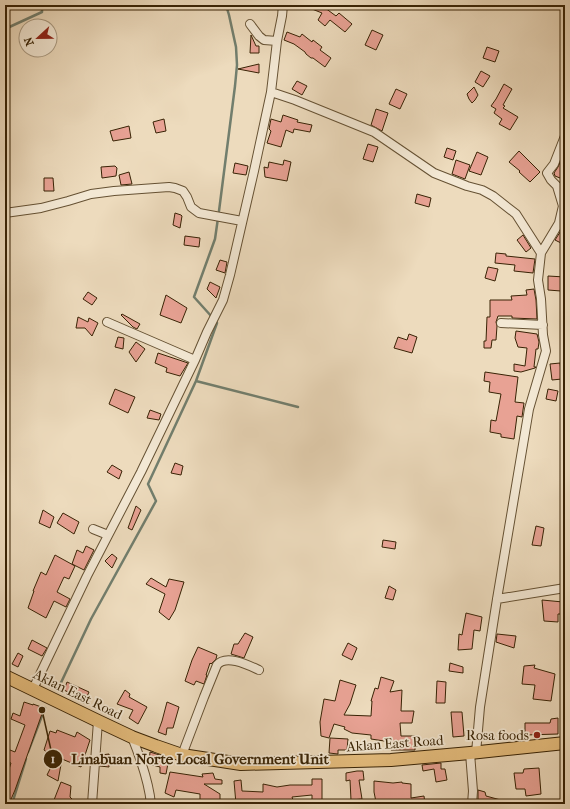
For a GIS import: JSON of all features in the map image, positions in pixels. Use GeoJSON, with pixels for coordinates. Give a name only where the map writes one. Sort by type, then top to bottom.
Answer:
{"type":"FeatureCollection","features":[{"type":"Feature","properties":{"kind":"main road","name":"Aklan East Road"},"geometry":{"type":"LineString","coordinates":[[5,676],[132,737],[156,746],[182,755],[241,764],[392,760],[565,744]]}},
{"type":"Feature","properties":{"kind":"street"},"geometry":{"type":"LineString","coordinates":[[33,689],[87,576],[144,465],[195,360],[222,300],[230,275],[272,92],[277,41],[283,5]]}},
{"type":"Feature","properties":{"kind":"street"},"geometry":{"type":"LineString","coordinates":[[250,24],[264,40],[277,41]]}},
{"type":"Feature","properties":{"kind":"street"},"geometry":{"type":"LineString","coordinates":[[272,92],[374,132],[434,173],[467,186],[482,190],[493,196],[516,214],[541,253]]}},
{"type":"Feature","properties":{"kind":"street"},"geometry":{"type":"LineString","coordinates":[[472,804],[473,753],[497,599],[529,409],[546,351],[542,335],[543,325],[538,280],[541,253],[559,222],[564,206],[557,186],[547,173],[554,164],[565,136]]}},
{"type":"Feature","properties":{"kind":"street"},"geometry":{"type":"LineString","coordinates":[[5,213],[41,208],[91,194],[114,190],[169,187],[183,192],[191,207],[199,213],[242,221]]}},
{"type":"Feature","properties":{"kind":"street"},"geometry":{"type":"LineString","coordinates":[[107,322],[195,360]]}},
{"type":"Feature","properties":{"kind":"street"},"geometry":{"type":"LineString","coordinates":[[501,323],[543,325]]}},
{"type":"Feature","properties":{"kind":"street"},"geometry":{"type":"LineString","coordinates":[[94,529],[108,535]]}},
{"type":"Feature","properties":{"kind":"street"},"geometry":{"type":"LineString","coordinates":[[497,599],[565,588]]}},
{"type":"Feature","properties":{"kind":"street"},"geometry":{"type":"LineString","coordinates":[[182,755],[217,665],[224,660],[238,662],[259,670]]}},
{"type":"Feature","properties":{"kind":"street"},"geometry":{"type":"LineString","coordinates":[[92,804],[98,721]]}},
{"type":"Feature","properties":{"kind":"street"},"geometry":{"type":"LineString","coordinates":[[132,737],[148,787],[151,804]]}},
{"type":"Feature","properties":{"kind":"building"},"geometry":{"type":"Polygon","coordinates":[[[302,5],[321,5],[336,16],[339,13],[352,24],[345,32],[330,20],[325,26],[318,20],[322,13],[302,5]]]}},
{"type":"Feature","properties":{"kind":"building"},"geometry":{"type":"Polygon","coordinates":[[[372,30],[383,35],[376,50],[365,45],[372,30]]]}},
{"type":"Feature","properties":{"kind":"building"},"geometry":{"type":"Polygon","coordinates":[[[287,32],[300,37],[302,34],[312,42],[313,40],[322,47],[320,50],[331,58],[325,67],[294,44],[284,40],[287,32]]]}},
{"type":"Feature","properties":{"kind":"building"},"geometry":{"type":"Polygon","coordinates":[[[251,35],[256,46],[259,46],[259,53],[250,53],[251,35]]]}},
{"type":"Feature","properties":{"kind":"building"},"geometry":{"type":"Polygon","coordinates":[[[487,47],[499,51],[495,62],[483,58],[487,47]]]}},
{"type":"Feature","properties":{"kind":"building"},"geometry":{"type":"Polygon","coordinates":[[[259,64],[259,73],[238,69],[259,64]]]}},
{"type":"Feature","properties":{"kind":"building"},"geometry":{"type":"Polygon","coordinates":[[[481,71],[490,76],[483,87],[475,82],[481,71]]]}},
{"type":"Feature","properties":{"kind":"building"},"geometry":{"type":"Polygon","coordinates":[[[297,81],[307,86],[302,95],[292,89],[297,81]]]}},
{"type":"Feature","properties":{"kind":"building"},"geometry":{"type":"Polygon","coordinates":[[[504,84],[512,89],[503,105],[505,106],[503,108],[518,117],[510,130],[499,124],[502,119],[494,113],[496,109],[491,106],[504,84]]]}},
{"type":"Feature","properties":{"kind":"building"},"geometry":{"type":"Polygon","coordinates":[[[474,87],[478,95],[472,103],[467,94],[474,87]]]}},
{"type":"Feature","properties":{"kind":"building"},"geometry":{"type":"Polygon","coordinates":[[[396,89],[407,94],[400,109],[389,104],[396,89]]]}},
{"type":"Feature","properties":{"kind":"building"},"geometry":{"type":"Polygon","coordinates":[[[376,109],[388,113],[382,131],[371,125],[376,109]]]}},
{"type":"Feature","properties":{"kind":"building"},"geometry":{"type":"Polygon","coordinates":[[[283,115],[298,120],[297,122],[312,125],[310,132],[294,129],[293,133],[286,130],[281,147],[267,143],[271,131],[269,129],[271,119],[281,122],[283,115]]]}},
{"type":"Feature","properties":{"kind":"building"},"geometry":{"type":"Polygon","coordinates":[[[164,119],[166,131],[156,133],[153,122],[164,119]]]}},
{"type":"Feature","properties":{"kind":"building"},"geometry":{"type":"Polygon","coordinates":[[[129,126],[131,138],[113,141],[110,131],[129,126]]]}},
{"type":"Feature","properties":{"kind":"building"},"geometry":{"type":"Polygon","coordinates":[[[368,144],[378,147],[373,162],[363,159],[368,144]]]}},
{"type":"Feature","properties":{"kind":"building"},"geometry":{"type":"Polygon","coordinates":[[[447,148],[456,151],[453,160],[444,157],[447,148]]]}},
{"type":"Feature","properties":{"kind":"building"},"geometry":{"type":"Polygon","coordinates":[[[519,151],[540,172],[530,182],[509,162],[519,151]]]}},
{"type":"Feature","properties":{"kind":"building"},"geometry":{"type":"Polygon","coordinates":[[[477,152],[488,157],[481,175],[469,171],[477,152]]]}},
{"type":"Feature","properties":{"kind":"building"},"geometry":{"type":"Polygon","coordinates":[[[284,160],[291,162],[287,181],[265,177],[264,167],[268,168],[269,162],[283,165],[284,160]]]}},
{"type":"Feature","properties":{"kind":"building"},"geometry":{"type":"Polygon","coordinates":[[[456,160],[470,165],[465,179],[452,174],[456,160]]]}},
{"type":"Feature","properties":{"kind":"building"},"geometry":{"type":"Polygon","coordinates":[[[561,160],[565,162],[565,180],[555,176],[554,173],[561,160]]]}},
{"type":"Feature","properties":{"kind":"building"},"geometry":{"type":"Polygon","coordinates":[[[235,163],[248,166],[246,175],[233,173],[235,163]]]}},
{"type":"Feature","properties":{"kind":"building"},"geometry":{"type":"Polygon","coordinates":[[[115,166],[117,168],[116,176],[102,178],[101,167],[115,166]]]}},
{"type":"Feature","properties":{"kind":"building"},"geometry":{"type":"Polygon","coordinates":[[[129,172],[132,184],[121,185],[119,175],[129,172]]]}},
{"type":"Feature","properties":{"kind":"building"},"geometry":{"type":"Polygon","coordinates":[[[44,178],[53,178],[54,191],[44,191],[44,178]]]}},
{"type":"Feature","properties":{"kind":"building"},"geometry":{"type":"Polygon","coordinates":[[[417,194],[431,198],[429,207],[415,203],[417,194]]]}},
{"type":"Feature","properties":{"kind":"building"},"geometry":{"type":"Polygon","coordinates":[[[175,213],[182,216],[180,228],[173,225],[175,213]]]}},
{"type":"Feature","properties":{"kind":"building"},"geometry":{"type":"Polygon","coordinates":[[[565,222],[565,245],[555,240],[565,222]]]}},
{"type":"Feature","properties":{"kind":"building"},"geometry":{"type":"Polygon","coordinates":[[[523,235],[531,248],[526,252],[517,240],[523,235]]]}},
{"type":"Feature","properties":{"kind":"building"},"geometry":{"type":"Polygon","coordinates":[[[185,236],[200,238],[199,247],[184,245],[185,236]]]}},
{"type":"Feature","properties":{"kind":"building"},"geometry":{"type":"Polygon","coordinates":[[[496,253],[506,254],[506,256],[535,259],[533,273],[514,271],[515,265],[495,263],[496,253]]]}},
{"type":"Feature","properties":{"kind":"building"},"geometry":{"type":"Polygon","coordinates":[[[220,260],[227,262],[225,273],[216,270],[220,260]]]}},
{"type":"Feature","properties":{"kind":"building"},"geometry":{"type":"Polygon","coordinates":[[[488,267],[498,269],[495,281],[485,278],[488,267]]]}},
{"type":"Feature","properties":{"kind":"building"},"geometry":{"type":"Polygon","coordinates":[[[548,276],[565,277],[565,288],[561,288],[561,291],[548,290],[548,276]]]}},
{"type":"Feature","properties":{"kind":"building"},"geometry":{"type":"Polygon","coordinates":[[[210,282],[220,287],[216,298],[207,289],[210,282]]]}},
{"type":"Feature","properties":{"kind":"building"},"geometry":{"type":"Polygon","coordinates":[[[534,289],[537,319],[498,316],[496,322],[496,340],[492,340],[491,348],[484,348],[484,341],[486,341],[487,317],[490,317],[490,300],[512,300],[511,296],[527,295],[526,290],[534,289]]]}},
{"type":"Feature","properties":{"kind":"building"},"geometry":{"type":"Polygon","coordinates":[[[88,292],[97,298],[92,305],[83,299],[88,292]]]}},
{"type":"Feature","properties":{"kind":"building"},"geometry":{"type":"Polygon","coordinates":[[[166,295],[187,308],[181,323],[160,315],[166,295]]]}},
{"type":"Feature","properties":{"kind":"building"},"geometry":{"type":"Polygon","coordinates":[[[122,314],[140,324],[137,329],[121,315],[122,314]]]}},
{"type":"Feature","properties":{"kind":"building"},"geometry":{"type":"Polygon","coordinates":[[[78,317],[88,322],[89,318],[98,323],[92,336],[85,328],[76,328],[78,317]]]}},
{"type":"Feature","properties":{"kind":"building"},"geometry":{"type":"Polygon","coordinates":[[[516,331],[537,334],[539,342],[538,349],[536,349],[535,368],[521,372],[514,371],[514,364],[525,366],[527,348],[518,347],[515,338],[516,331]]]}},
{"type":"Feature","properties":{"kind":"building"},"geometry":{"type":"Polygon","coordinates":[[[409,334],[417,337],[412,353],[394,348],[398,337],[407,340],[409,334]]]}},
{"type":"Feature","properties":{"kind":"building"},"geometry":{"type":"Polygon","coordinates":[[[118,337],[124,338],[123,349],[115,347],[118,337]]]}},
{"type":"Feature","properties":{"kind":"building"},"geometry":{"type":"Polygon","coordinates":[[[136,342],[145,349],[136,362],[129,352],[136,342]]]}},
{"type":"Feature","properties":{"kind":"building"},"geometry":{"type":"Polygon","coordinates":[[[158,353],[188,363],[180,376],[166,372],[167,368],[155,363],[158,353]]]}},
{"type":"Feature","properties":{"kind":"building"},"geometry":{"type":"Polygon","coordinates":[[[560,363],[562,379],[552,380],[550,364],[560,363]]]}},
{"type":"Feature","properties":{"kind":"building"},"geometry":{"type":"Polygon","coordinates":[[[485,372],[518,377],[515,402],[524,403],[522,417],[517,416],[514,439],[501,437],[501,434],[490,432],[491,420],[496,421],[501,394],[489,392],[490,382],[484,381],[485,372]]]}},
{"type":"Feature","properties":{"kind":"building"},"geometry":{"type":"Polygon","coordinates":[[[115,389],[135,397],[128,413],[109,404],[115,389]]]}},
{"type":"Feature","properties":{"kind":"building"},"geometry":{"type":"Polygon","coordinates":[[[548,389],[558,391],[556,401],[546,399],[548,389]]]}},
{"type":"Feature","properties":{"kind":"building"},"geometry":{"type":"Polygon","coordinates":[[[150,410],[161,414],[159,420],[147,418],[150,410]]]}},
{"type":"Feature","properties":{"kind":"building"},"geometry":{"type":"Polygon","coordinates":[[[175,463],[183,466],[181,475],[171,473],[175,463]]]}},
{"type":"Feature","properties":{"kind":"building"},"geometry":{"type":"Polygon","coordinates":[[[112,465],[122,471],[119,479],[107,472],[112,465]]]}},
{"type":"Feature","properties":{"kind":"building"},"geometry":{"type":"Polygon","coordinates":[[[136,506],[141,510],[132,530],[128,528],[136,506]]]}},
{"type":"Feature","properties":{"kind":"building"},"geometry":{"type":"Polygon","coordinates":[[[43,510],[54,517],[50,528],[39,523],[43,510]]]}},
{"type":"Feature","properties":{"kind":"building"},"geometry":{"type":"Polygon","coordinates":[[[63,513],[79,522],[74,534],[57,523],[63,513]]]}},
{"type":"Feature","properties":{"kind":"building"},"geometry":{"type":"Polygon","coordinates":[[[536,526],[544,528],[541,546],[532,545],[536,526]]]}},
{"type":"Feature","properties":{"kind":"building"},"geometry":{"type":"Polygon","coordinates":[[[383,540],[396,542],[395,549],[382,547],[383,540]]]}},
{"type":"Feature","properties":{"kind":"building"},"geometry":{"type":"Polygon","coordinates":[[[86,546],[94,550],[84,570],[72,564],[77,550],[83,553],[86,546]]]}},
{"type":"Feature","properties":{"kind":"building"},"geometry":{"type":"Polygon","coordinates":[[[112,554],[117,558],[112,568],[105,561],[112,554]]]}},
{"type":"Feature","properties":{"kind":"building"},"geometry":{"type":"Polygon","coordinates":[[[55,555],[75,566],[69,579],[64,577],[57,592],[70,599],[66,607],[54,601],[46,618],[28,608],[41,572],[46,575],[55,555]]]}},
{"type":"Feature","properties":{"kind":"building"},"geometry":{"type":"Polygon","coordinates":[[[151,578],[166,587],[169,579],[184,582],[175,610],[169,620],[159,612],[165,594],[146,584],[151,578]]]}},
{"type":"Feature","properties":{"kind":"building"},"geometry":{"type":"Polygon","coordinates":[[[389,586],[396,590],[393,600],[385,598],[389,586]]]}},
{"type":"Feature","properties":{"kind":"building"},"geometry":{"type":"Polygon","coordinates":[[[542,600],[563,602],[563,614],[558,614],[558,622],[544,621],[542,600]]]}},
{"type":"Feature","properties":{"kind":"building"},"geometry":{"type":"Polygon","coordinates":[[[466,613],[482,617],[480,631],[474,630],[472,649],[458,650],[459,634],[462,635],[466,613]]]}},
{"type":"Feature","properties":{"kind":"building"},"geometry":{"type":"Polygon","coordinates":[[[245,633],[253,637],[244,658],[231,654],[234,644],[238,644],[245,633]]]}},
{"type":"Feature","properties":{"kind":"building"},"geometry":{"type":"Polygon","coordinates":[[[497,634],[516,636],[514,648],[496,642],[497,634]]]}},
{"type":"Feature","properties":{"kind":"building"},"geometry":{"type":"Polygon","coordinates":[[[32,640],[47,648],[42,656],[28,649],[32,640]]]}},
{"type":"Feature","properties":{"kind":"building"},"geometry":{"type":"Polygon","coordinates":[[[348,643],[357,648],[352,660],[342,655],[348,643]]]}},
{"type":"Feature","properties":{"kind":"building"},"geometry":{"type":"Polygon","coordinates":[[[198,647],[217,655],[216,659],[211,664],[210,663],[204,684],[196,681],[194,685],[185,681],[198,647]]]}},
{"type":"Feature","properties":{"kind":"building"},"geometry":{"type":"Polygon","coordinates":[[[18,653],[23,656],[18,667],[12,664],[18,653]]]}},
{"type":"Feature","properties":{"kind":"building"},"geometry":{"type":"Polygon","coordinates":[[[450,663],[463,667],[463,673],[449,671],[450,663]]]}},
{"type":"Feature","properties":{"kind":"building"},"geometry":{"type":"Polygon","coordinates":[[[535,665],[534,668],[555,674],[551,701],[533,699],[535,685],[522,684],[524,666],[535,665]]]}},
{"type":"Feature","properties":{"kind":"building"},"geometry":{"type":"Polygon","coordinates":[[[381,677],[394,681],[390,692],[402,690],[401,711],[414,711],[412,723],[400,723],[401,736],[415,736],[415,750],[391,750],[391,742],[371,739],[371,735],[352,733],[344,729],[345,727],[334,724],[329,738],[321,736],[320,722],[324,699],[335,701],[340,680],[356,685],[350,704],[344,715],[371,716],[371,701],[375,688],[378,689],[381,677]]]}},
{"type":"Feature","properties":{"kind":"building"},"geometry":{"type":"Polygon","coordinates":[[[437,681],[446,682],[445,703],[436,703],[437,681]]]}},
{"type":"Feature","properties":{"kind":"building"},"geometry":{"type":"Polygon","coordinates":[[[67,682],[89,692],[84,703],[75,698],[76,696],[64,690],[67,682]]]}},
{"type":"Feature","properties":{"kind":"building"},"geometry":{"type":"Polygon","coordinates":[[[125,690],[130,694],[129,697],[147,707],[138,724],[129,718],[133,710],[117,704],[125,690]]]}},
{"type":"Feature","properties":{"kind":"building"},"geometry":{"type":"Polygon","coordinates":[[[24,702],[44,708],[15,790],[9,804],[5,804],[5,782],[11,763],[5,761],[5,748],[15,752],[25,725],[11,719],[13,713],[20,716],[24,702]]]}},
{"type":"Feature","properties":{"kind":"building"},"geometry":{"type":"Polygon","coordinates":[[[167,702],[179,707],[173,728],[167,728],[166,735],[158,732],[167,702]]]}},
{"type":"Feature","properties":{"kind":"building"},"geometry":{"type":"Polygon","coordinates":[[[451,712],[462,712],[464,736],[453,737],[451,712]]]}},
{"type":"Feature","properties":{"kind":"building"},"geometry":{"type":"Polygon","coordinates":[[[558,718],[558,734],[525,735],[525,723],[550,723],[551,719],[558,718]]]}},
{"type":"Feature","properties":{"kind":"building"},"geometry":{"type":"Polygon","coordinates":[[[57,730],[75,737],[77,732],[90,740],[81,767],[62,759],[58,781],[47,775],[52,765],[46,763],[49,754],[44,750],[50,731],[56,733],[57,730]]]}},
{"type":"Feature","properties":{"kind":"building"},"geometry":{"type":"Polygon","coordinates":[[[330,738],[348,739],[347,750],[338,750],[338,754],[329,753],[330,738]]]}},
{"type":"Feature","properties":{"kind":"building"},"geometry":{"type":"Polygon","coordinates":[[[150,752],[169,758],[166,774],[160,773],[160,767],[149,764],[150,752]]]}},
{"type":"Feature","properties":{"kind":"building"},"geometry":{"type":"Polygon","coordinates":[[[109,754],[109,767],[100,766],[101,755],[109,754]]]}},
{"type":"Feature","properties":{"kind":"building"},"geometry":{"type":"Polygon","coordinates":[[[441,763],[441,769],[445,769],[447,780],[436,782],[434,769],[423,771],[422,765],[441,763]]]}},
{"type":"Feature","properties":{"kind":"building"},"geometry":{"type":"Polygon","coordinates":[[[539,768],[541,794],[526,796],[525,789],[516,789],[514,773],[523,773],[524,769],[539,768]]]}},
{"type":"Feature","properties":{"kind":"building"},"geometry":{"type":"Polygon","coordinates":[[[363,771],[364,780],[359,780],[362,799],[351,800],[350,780],[346,781],[346,773],[363,771]]]}},
{"type":"Feature","properties":{"kind":"building"},"geometry":{"type":"Polygon","coordinates":[[[170,772],[203,777],[202,774],[213,773],[215,779],[222,780],[222,784],[204,784],[220,794],[220,804],[200,804],[200,794],[176,790],[174,797],[165,793],[170,772]]]}},
{"type":"Feature","properties":{"kind":"building"},"geometry":{"type":"Polygon","coordinates":[[[312,779],[322,779],[322,801],[312,801],[312,795],[292,797],[293,800],[251,800],[242,801],[241,804],[236,804],[234,781],[241,780],[242,791],[263,792],[263,784],[277,787],[290,785],[312,785],[312,779]]]}},
{"type":"Feature","properties":{"kind":"building"},"geometry":{"type":"Polygon","coordinates":[[[374,781],[393,783],[402,782],[411,784],[411,798],[424,796],[425,804],[388,804],[387,801],[376,802],[374,781]]]}},
{"type":"Feature","properties":{"kind":"building"},"geometry":{"type":"Polygon","coordinates":[[[61,782],[71,786],[70,797],[77,804],[64,804],[54,800],[61,782]]]}},
{"type":"Feature","properties":{"kind":"building"},"geometry":{"type":"Polygon","coordinates":[[[478,790],[485,792],[486,796],[508,802],[508,804],[478,804],[478,790]]]}},
{"type":"Feature","properties":{"kind":"waterway"},"geometry":{"type":"LineString","coordinates":[[5,29],[42,12],[42,5]]}},
{"type":"Feature","properties":{"kind":"waterway"},"geometry":{"type":"LineString","coordinates":[[219,211],[237,65],[236,47],[226,5]]}},
{"type":"Feature","properties":{"kind":"waterway"},"geometry":{"type":"LineString","coordinates":[[212,317],[194,297],[215,239],[218,218]]}},
{"type":"Feature","properties":{"kind":"waterway"},"geometry":{"type":"LineString","coordinates":[[58,689],[91,619],[156,501],[148,484],[196,381],[217,323],[215,321]]}},
{"type":"Feature","properties":{"kind":"waterway"},"geometry":{"type":"LineString","coordinates":[[196,381],[298,407]]}},
{"type":"Feature","properties":{"kind":"waterway"},"geometry":{"type":"LineString","coordinates":[[28,752],[45,708]]}},
{"type":"Feature","properties":{"kind":"waterway"},"geometry":{"type":"LineString","coordinates":[[12,804],[26,759]]}},
{"type":"Feature","properties":{"kind":"place","name":"Linabuan Norte Local Government Unit"},"geometry":{"type":"Point","coordinates":[42,710]}},
{"type":"Feature","properties":{"kind":"place","name":"Rosa foods"},"geometry":{"type":"Point","coordinates":[537,735]}}]}
